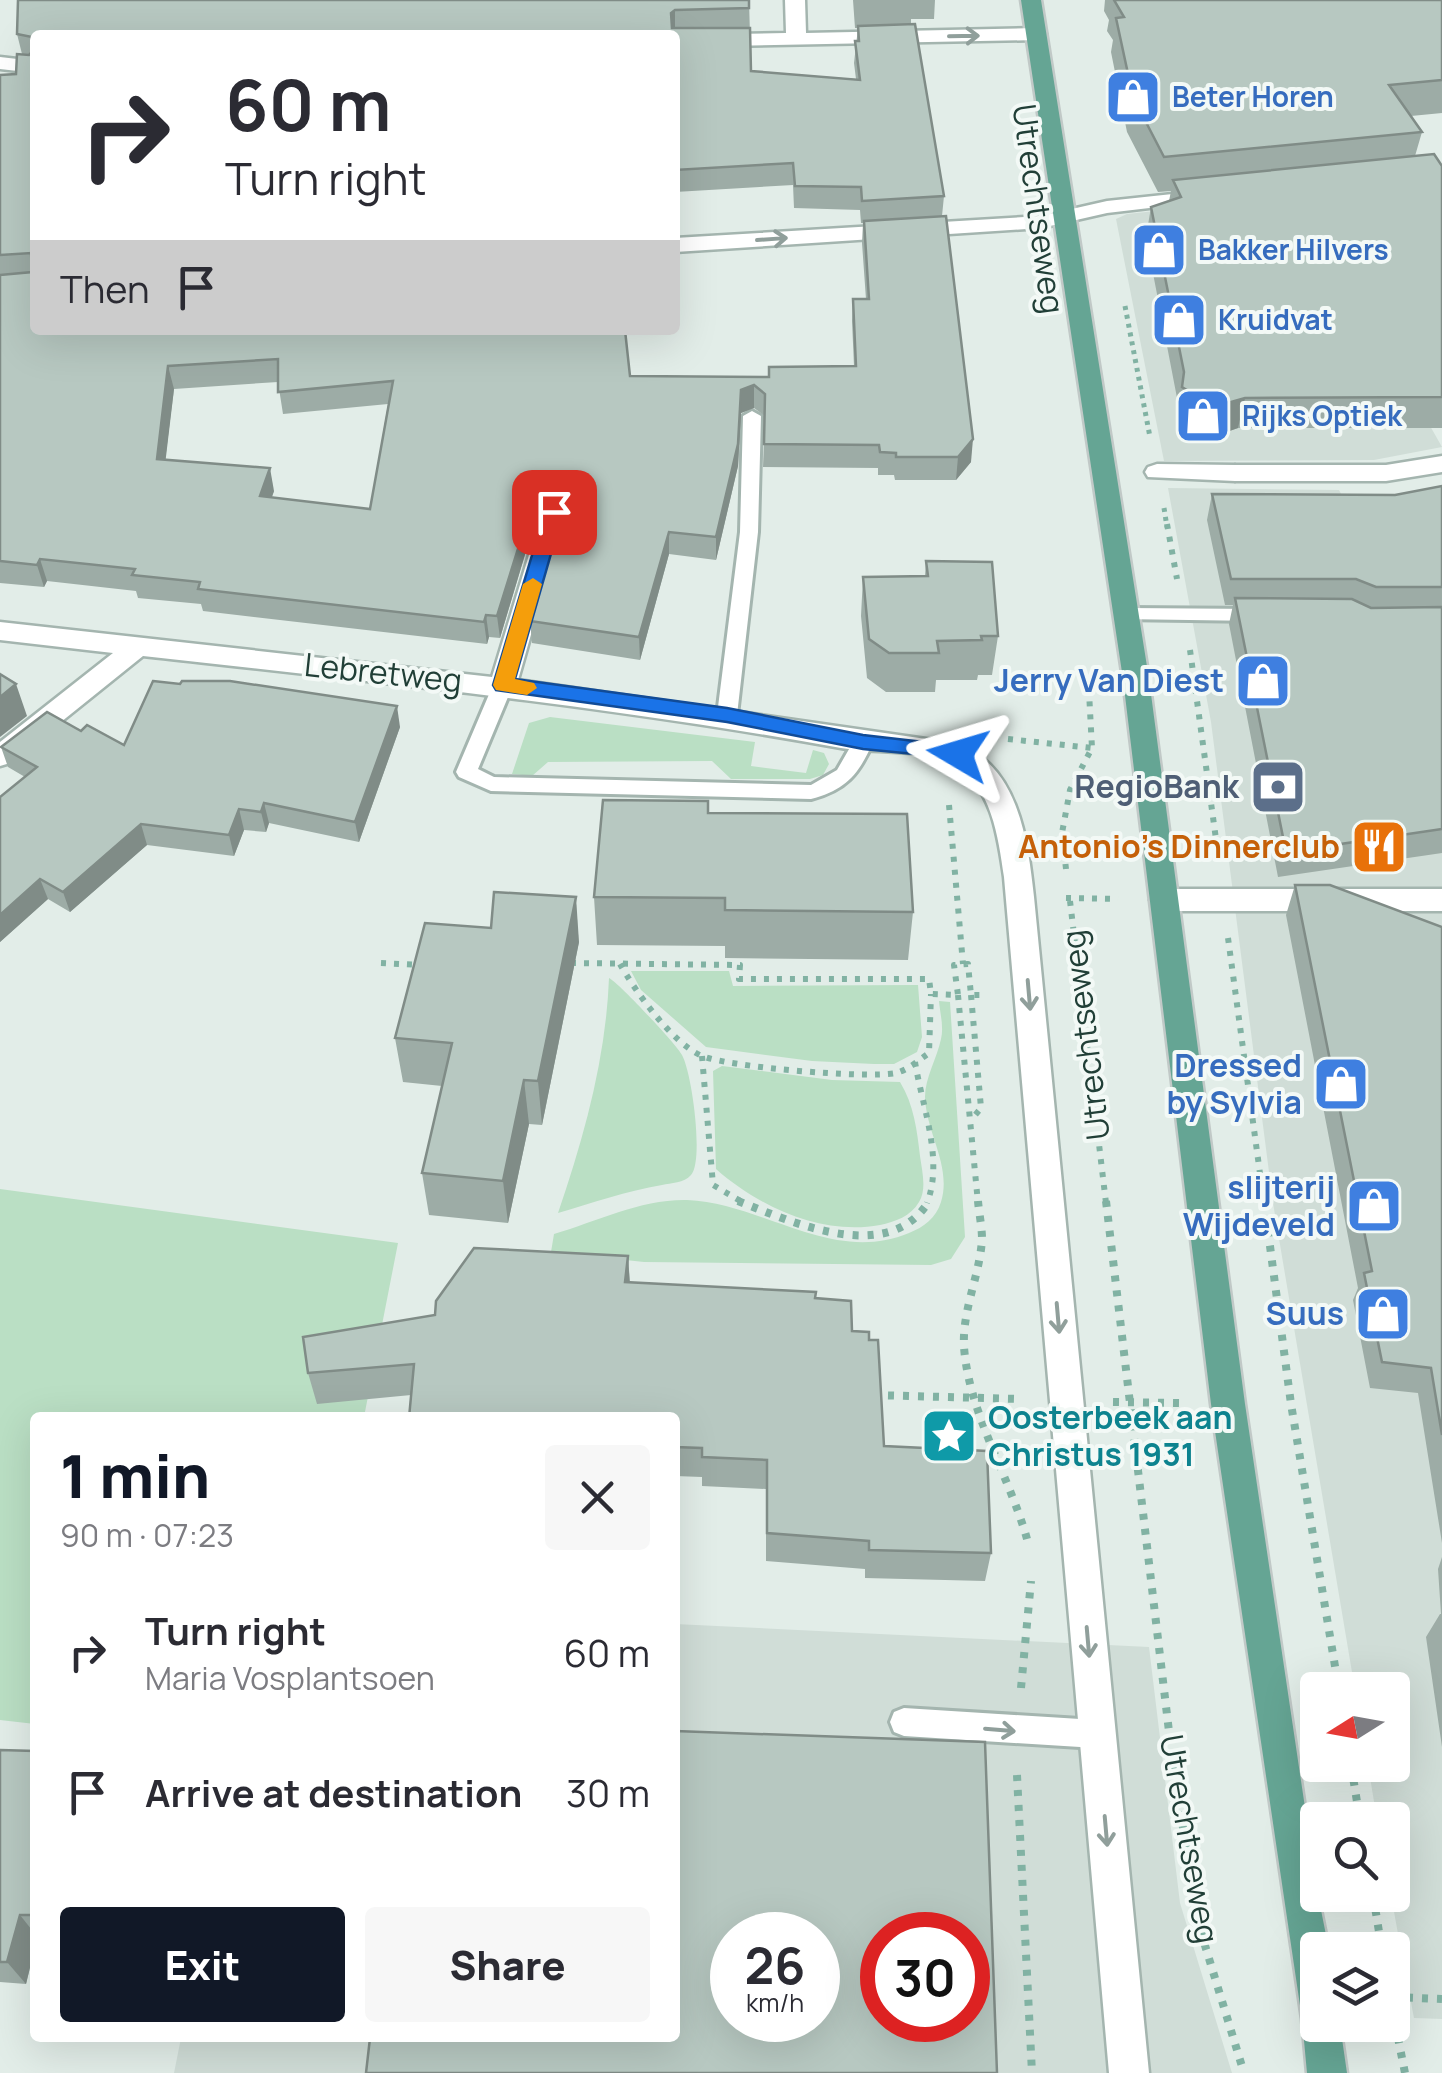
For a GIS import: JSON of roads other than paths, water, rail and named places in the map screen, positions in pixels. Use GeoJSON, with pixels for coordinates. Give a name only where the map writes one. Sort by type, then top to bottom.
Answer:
{"type":"FeatureCollection","features":[{"type":"Feature","properties":{"kind":"main road","name":"Utrechtseweg"},"geometry":{"type":"LineString","coordinates":[[1030,0],[1127,614],[1228,1404],[1307,1932]]}},
{"type":"Feature","properties":{"kind":"main road"},"geometry":{"type":"LineString","coordinates":[[1322,2042],[1327,2073]]}},
{"type":"Feature","properties":{"kind":"street"},"geometry":{"type":"LineString","coordinates":[[796,0],[796,39]]}},
{"type":"Feature","properties":{"kind":"street"},"geometry":{"type":"LineString","coordinates":[[680,40],[1036,34]]}},
{"type":"Feature","properties":{"kind":"street"},"geometry":{"type":"LineString","coordinates":[[0,64],[30,67]]}},
{"type":"Feature","properties":{"kind":"street"},"geometry":{"type":"LineString","coordinates":[[680,245],[1041,222],[1107,207],[1225,195]]}},
{"type":"Feature","properties":{"kind":"street"},"geometry":{"type":"LineString","coordinates":[[1157,472],[1386,473],[1442,464]]}},
{"type":"Feature","properties":{"kind":"street"},"geometry":{"type":"LineString","coordinates":[[503,685],[554,512]]}},
{"type":"Feature","properties":{"kind":"street","name":"Lebretweg"},"geometry":{"type":"LineString","coordinates":[[0,631],[503,685],[727,715],[863,742],[958,754],[991,783],[1012,826],[1020,898]]}},
{"type":"Feature","properties":{"kind":"street"},"geometry":{"type":"LineString","coordinates":[[0,756],[136,648]]}},
{"type":"Feature","properties":{"kind":"street","name":"Utrechtseweg"},"geometry":{"type":"LineString","coordinates":[[1020,898],[1129,2073]]}},
{"type":"Feature","properties":{"kind":"street"},"geometry":{"type":"LineString","coordinates":[[1164,900],[1438,905]]}},
{"type":"Feature","properties":{"kind":"lane"},"geometry":{"type":"LineString","coordinates":[[727,715],[748,532],[752,416]]}},
{"type":"Feature","properties":{"kind":"lane"},"geometry":{"type":"LineString","coordinates":[[1127,614],[1275,615]]}},
{"type":"Feature","properties":{"kind":"lane"},"geometry":{"type":"LineString","coordinates":[[503,685],[466,772],[490,784],[811,792],[834,787],[848,776],[863,742]]}},
{"type":"Feature","properties":{"kind":"lane"},"geometry":{"type":"LineString","coordinates":[[904,1722],[1096,1734]]}},
{"type":"Feature","properties":{"kind":"place","name":"Beter Horen"},"geometry":{"type":"Point","coordinates":[1133,97]}},
{"type":"Feature","properties":{"kind":"place","name":"Bakker Hilvers"},"geometry":{"type":"Point","coordinates":[1159,250]}},
{"type":"Feature","properties":{"kind":"place","name":"Kruidvat"},"geometry":{"type":"Point","coordinates":[1179,320]}},
{"type":"Feature","properties":{"kind":"place","name":"Rijks Optiek"},"geometry":{"type":"Point","coordinates":[1203,416]}},
{"type":"Feature","properties":{"kind":"place","name":"Jerry Van Diest"},"geometry":{"type":"Point","coordinates":[1263,681]}},
{"type":"Feature","properties":{"kind":"place","name":"RegioBank"},"geometry":{"type":"Point","coordinates":[1278,787]}},
{"type":"Feature","properties":{"kind":"place","name":"Antonio's Dinnerclub"},"geometry":{"type":"Point","coordinates":[1379,847]}},
{"type":"Feature","properties":{"kind":"place","name":"Dressed by Sylvia"},"geometry":{"type":"Point","coordinates":[1341,1084]}},
{"type":"Feature","properties":{"kind":"place","name":"slijterij Wijdeveld"},"geometry":{"type":"Point","coordinates":[1374,1206]}},
{"type":"Feature","properties":{"kind":"place","name":"Suus"},"geometry":{"type":"Point","coordinates":[1383,1314]}},
{"type":"Feature","properties":{"kind":"place","name":"Oosterbeek aan Christus 1931"},"geometry":{"type":"Point","coordinates":[949,1436]}}]}
